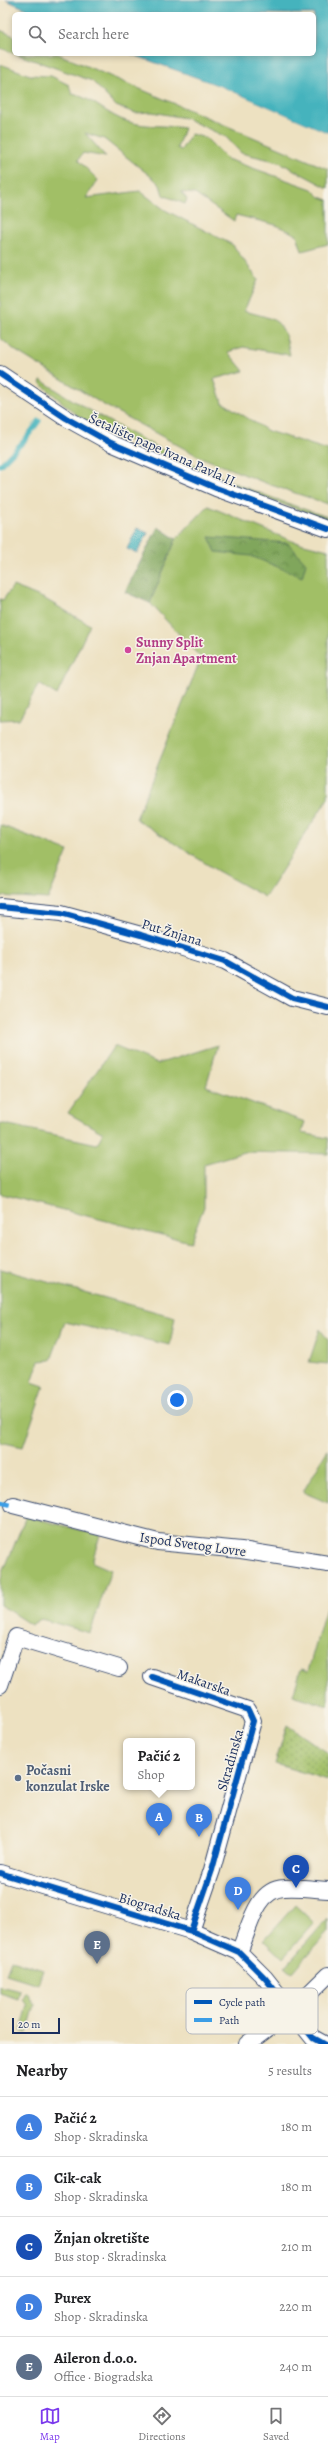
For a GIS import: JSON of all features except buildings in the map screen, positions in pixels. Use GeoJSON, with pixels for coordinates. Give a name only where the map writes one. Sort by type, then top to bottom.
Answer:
{"type":"FeatureCollection","features":[{"type":"Feature","properties":{"kind":"street","name":"Šetalište pape Ivana Pavla II."},"geometry":{"type":"LineString","coordinates":[[0,374],[66,418],[111,443],[216,488],[328,529]]}},
{"type":"Feature","properties":{"kind":"street","name":"Put Žnjana"},"geometry":{"type":"LineString","coordinates":[[0,907],[60,913],[141,935],[225,962],[292,998],[328,1007]]}},
{"type":"Feature","properties":{"kind":"street","name":"Ispod Svetog Lovre"},"geometry":{"type":"LineString","coordinates":[[14,1505],[158,1542],[241,1550],[328,1564]]}},
{"type":"Feature","properties":{"kind":"street"},"geometry":{"type":"LineString","coordinates":[[0,1685],[16,1637],[119,1668]]}},
{"type":"Feature","properties":{"kind":"street","name":"Makarska"},"geometry":{"type":"LineString","coordinates":[[152,1677],[248,1710]]}},
{"type":"Feature","properties":{"kind":"street","name":"Skradinska"},"geometry":{"type":"LineString","coordinates":[[191,1931],[212,1870],[251,1731],[253,1721],[248,1710]]}},
{"type":"Feature","properties":{"kind":"street","name":"Biogradska"},"geometry":{"type":"LineString","coordinates":[[0,1874],[191,1931],[239,1952],[265,1978],[272,1988]]}},
{"type":"Feature","properties":{"kind":"street"},"geometry":{"type":"LineString","coordinates":[[239,1952],[258,1904],[268,1892],[283,1888],[328,1890]]}},
{"type":"Feature","properties":{"kind":"street"},"geometry":{"type":"LineString","coordinates":[[315,1988],[328,1975]]}},
{"type":"Feature","properties":{"kind":"street"},"geometry":{"type":"LineString","coordinates":[[247,2044],[260,2034]]}},
{"type":"Feature","properties":{"kind":"street","name":"Biogradska"},"geometry":{"type":"LineString","coordinates":[[309,2034],[313,2038],[324,2044]]}},
{"type":"Feature","properties":{"kind":"green space"},"geometry":{"type":"Polygon","coordinates":[[[0,30],[12,35],[12,52],[0,48],[0,30]]]}},
{"type":"Feature","properties":{"kind":"green space"},"geometry":{"type":"Polygon","coordinates":[[[22,56],[63,56],[328,169],[328,188],[279,162],[241,153],[226,137],[185,118],[152,112],[135,113],[116,106],[92,81],[22,56]]]}},
{"type":"Feature","properties":{"kind":"green space"},"geometry":{"type":"Polygon","coordinates":[[[0,64],[30,75],[51,76],[69,85],[72,94],[87,99],[114,116],[129,122],[142,125],[184,128],[177,148],[181,150],[191,134],[206,138],[227,159],[312,189],[320,197],[328,200],[328,244],[302,251],[297,235],[276,225],[236,215],[234,221],[195,194],[181,192],[187,199],[185,204],[163,195],[160,185],[154,179],[104,139],[85,133],[106,157],[83,153],[78,160],[98,180],[86,198],[140,191],[165,210],[233,245],[258,280],[244,311],[265,316],[277,322],[285,334],[290,355],[243,347],[228,352],[244,371],[214,379],[222,402],[268,431],[328,450],[328,504],[268,484],[198,456],[104,405],[16,351],[0,338],[0,64]]]}},
{"type":"Feature","properties":{"kind":"green space"},"geometry":{"type":"Polygon","coordinates":[[[41,380],[109,421],[180,458],[253,490],[328,517],[328,520],[253,494],[100,428],[78,416],[40,383],[41,380]]]}},
{"type":"Feature","properties":{"kind":"green space"},"geometry":{"type":"Polygon","coordinates":[[[208,506],[292,541],[328,550],[328,798],[265,897],[216,870],[136,819],[201,658],[150,603],[176,539],[208,506]]]}},
{"type":"Feature","properties":{"kind":"green space"},"geometry":{"type":"Polygon","coordinates":[[[158,527],[176,539],[150,603],[125,592],[158,527]]]}},
{"type":"Feature","properties":{"kind":"green space"},"geometry":{"type":"Polygon","coordinates":[[[209,537],[288,543],[306,563],[302,577],[251,556],[216,552],[209,537]]]}},
{"type":"Feature","properties":{"kind":"green space"},"geometry":{"type":"Polygon","coordinates":[[[13,586],[45,599],[90,625],[57,695],[39,684],[19,719],[0,720],[0,599],[3,600],[13,586]]]}},
{"type":"Feature","properties":{"kind":"green space"},"geometry":{"type":"Polygon","coordinates":[[[0,825],[68,851],[48,899],[0,896],[0,825]]]}},
{"type":"Feature","properties":{"kind":"green space"},"geometry":{"type":"Polygon","coordinates":[[[218,1045],[206,1086],[305,1122],[301,1133],[328,1138],[328,1154],[244,1152],[204,1164],[204,1207],[190,1242],[0,1194],[0,1123],[97,1144],[103,1133],[68,1113],[114,1046],[157,1064],[218,1045]]]}},
{"type":"Feature","properties":{"kind":"green space"},"geometry":{"type":"Polygon","coordinates":[[[0,1269],[175,1317],[170,1345],[65,1322],[51,1360],[39,1361],[32,1382],[44,1386],[23,1447],[0,1442],[0,1269]]]}},
{"type":"Feature","properties":{"kind":"green space"},"geometry":{"type":"Polygon","coordinates":[[[320,1329],[328,1340],[328,1364],[309,1362],[320,1329]]]}},
{"type":"Feature","properties":{"kind":"green space"},"geometry":{"type":"Polygon","coordinates":[[[328,1449],[328,1503],[303,1492],[328,1449]]]}},
{"type":"Feature","properties":{"kind":"green space"},"geometry":{"type":"Polygon","coordinates":[[[26,1516],[100,1535],[92,1562],[111,1570],[90,1633],[41,1619],[31,1625],[0,1605],[0,1580],[26,1516]]]}},
{"type":"Feature","properties":{"kind":"green space"},"geometry":{"type":"Polygon","coordinates":[[[327,1604],[328,1706],[293,1695],[301,1669],[308,1671],[327,1604]]]}},
{"type":"Feature","properties":{"kind":"green space"},"geometry":{"type":"Polygon","coordinates":[[[287,1725],[328,1753],[328,1780],[275,1764],[287,1725]]]}},
{"type":"Feature","properties":{"kind":"green space"},"geometry":{"type":"Polygon","coordinates":[[[295,1905],[314,1923],[283,1958],[264,1940],[295,1905]]]}},
{"type":"Feature","properties":{"kind":"green space"},"geometry":{"type":"Polygon","coordinates":[[[328,1918],[328,1932],[292,1973],[285,1967],[328,1918]]]}},
{"type":"Feature","properties":{"kind":"green space"},"geometry":{"type":"Polygon","coordinates":[[[11,1960],[43,1970],[38,1984],[6,1974],[11,1960]]]}},
{"type":"Feature","properties":{"kind":"green space"},"geometry":{"type":"Polygon","coordinates":[[[0,1986],[20,1991],[18,1999],[0,1993],[0,1986]]]}},
{"type":"Feature","properties":{"kind":"green space"},"geometry":{"type":"Polygon","coordinates":[[[26,1992],[35,2005],[27,2033],[21,2031],[28,2005],[23,2000],[26,1992]]]}},
{"type":"Feature","properties":{"kind":"water"},"geometry":{"type":"Polygon","coordinates":[[[6,0],[328,0],[328,133],[222,87],[137,56],[316,56],[316,12],[33,12],[6,0]]]}},
{"type":"Feature","properties":{"kind":"water"},"geometry":{"type":"Polygon","coordinates":[[[137,528],[148,533],[137,553],[127,549],[137,528]]]}},
{"type":"Feature","properties":{"kind":"pier"},"geometry":{"type":"Polygon","coordinates":[[[133,56],[222,87],[328,133],[328,135],[221,89],[150,64],[133,56]]]}},
{"type":"Feature","properties":{"kind":"waterway"},"geometry":{"type":"LineString","coordinates":[[0,465],[24,441],[39,421]]}},
{"type":"Feature","properties":{"kind":"marked path"},"geometry":{"type":"LineString","coordinates":[[0,1502],[13,1505]]}},
{"type":"Feature","properties":{"kind":"cycle path"},"geometry":{"type":"LineString","coordinates":[[0,374],[66,418],[111,443],[216,488],[328,529]]}},
{"type":"Feature","properties":{"kind":"cycle path"},"geometry":{"type":"LineString","coordinates":[[0,907],[61,913],[141,935],[225,961],[292,998],[328,1007]]}},
{"type":"Feature","properties":{"kind":"cycle path"},"geometry":{"type":"LineString","coordinates":[[152,1677],[248,1710],[253,1721],[212,1870],[191,1931]]}},
{"type":"Feature","properties":{"kind":"cycle path"},"geometry":{"type":"LineString","coordinates":[[0,1873],[191,1931],[239,1952],[273,1988]]}},
{"type":"Feature","properties":{"kind":"cycle path"},"geometry":{"type":"LineString","coordinates":[[310,2034],[313,2038],[324,2044]]}},
{"type":"Feature","properties":{"kind":"place","name":"Sunny Split Znjan Apartment"},"geometry":{"type":"Point","coordinates":[128,650]}},
{"type":"Feature","properties":{"kind":"place","name":"Počasni konzulat Irske"},"geometry":{"type":"Point","coordinates":[18,1778]}},
{"type":"Feature","properties":{"kind":"place","name":"Pačić 2"},"geometry":{"type":"Point","coordinates":[159,1836]}},
{"type":"Feature","properties":{"kind":"place","name":"Cik-cak"},"geometry":{"type":"Point","coordinates":[199,1837]}},
{"type":"Feature","properties":{"kind":"place","name":"Žnjan okretište"},"geometry":{"type":"Point","coordinates":[296,1888]}},
{"type":"Feature","properties":{"kind":"place","name":"Purex"},"geometry":{"type":"Point","coordinates":[238,1910]}},
{"type":"Feature","properties":{"kind":"place","name":"Aileron d.o.o."},"geometry":{"type":"Point","coordinates":[97,1964]}}]}
